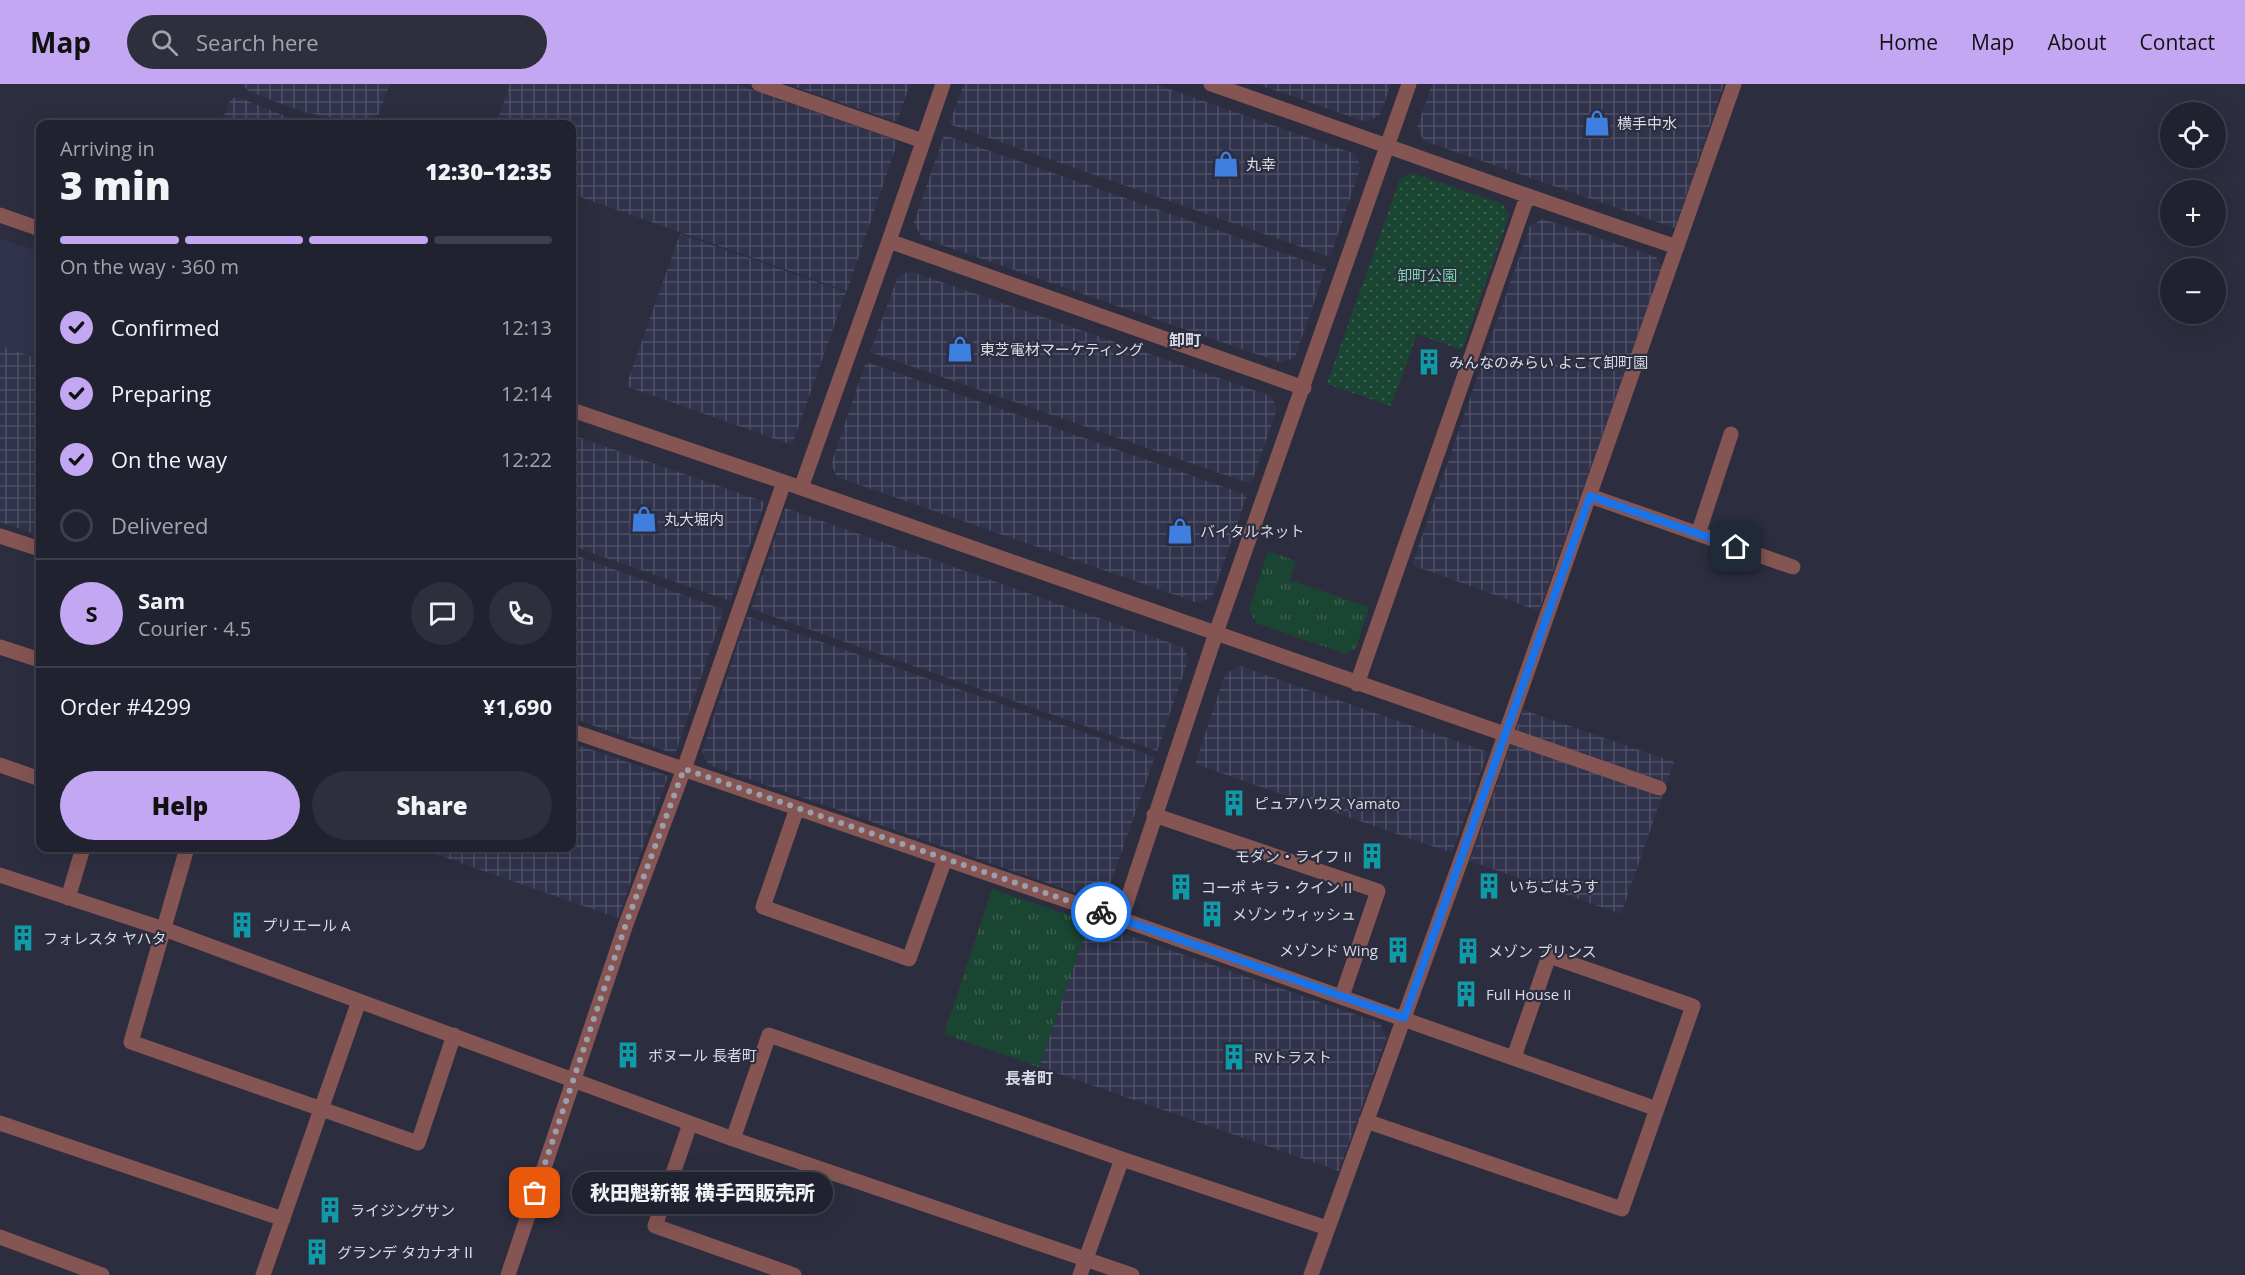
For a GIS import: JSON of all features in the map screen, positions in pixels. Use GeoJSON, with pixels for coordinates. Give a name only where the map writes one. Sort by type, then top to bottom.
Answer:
{"type":"FeatureCollection","features":[{"type":"Feature","properties":{"kind":"street"},"geometry":{"type":"LineString","coordinates":[[759,84],[923,141]]}},
{"type":"Feature","properties":{"kind":"street"},"geometry":{"type":"LineString","coordinates":[[801,488],[943,84]]}},
{"type":"Feature","properties":{"kind":"street"},"geometry":{"type":"LineString","coordinates":[[1211,84],[1388,145],[1527,197],[1677,247]]}},
{"type":"Feature","properties":{"kind":"street"},"geometry":{"type":"LineString","coordinates":[[1120,919],[1216,633],[1409,84]]}},
{"type":"Feature","properties":{"kind":"street"},"geometry":{"type":"LineString","coordinates":[[1311,1275],[1506,734],[1734,84]]}},
{"type":"Feature","properties":{"kind":"street"},"geometry":{"type":"LineString","coordinates":[[1357,684],[1527,197]]}},
{"type":"Feature","properties":{"kind":"street"},"geometry":{"type":"LineString","coordinates":[[0,215],[36,228]]}},
{"type":"Feature","properties":{"kind":"street"},"geometry":{"type":"LineString","coordinates":[[889,241],[1304,388]]}},
{"type":"Feature","properties":{"kind":"street"},"geometry":{"type":"LineString","coordinates":[[576,411],[1659,788]]}},
{"type":"Feature","properties":{"kind":"street"},"geometry":{"type":"LineString","coordinates":[[1698,534],[1731,434]]}},
{"type":"Feature","properties":{"kind":"street"},"geometry":{"type":"LineString","coordinates":[[508,1275],[626,924],[684,769],[784,482]]}},
{"type":"Feature","properties":{"kind":"street"},"geometry":{"type":"LineString","coordinates":[[1590,496],[1793,567]]}},
{"type":"Feature","properties":{"kind":"street"},"geometry":{"type":"LineString","coordinates":[[0,536],[36,548]]}},
{"type":"Feature","properties":{"kind":"street"},"geometry":{"type":"LineString","coordinates":[[0,647],[36,659]]}},
{"type":"Feature","properties":{"kind":"street"},"geometry":{"type":"LineString","coordinates":[[576,732],[1342,996],[1657,1109]]}},
{"type":"Feature","properties":{"kind":"street"},"geometry":{"type":"LineString","coordinates":[[0,765],[36,778]]}},
{"type":"Feature","properties":{"kind":"street"},"geometry":{"type":"LineString","coordinates":[[797,808],[763,907],[909,959],[945,859]]}},
{"type":"Feature","properties":{"kind":"street"},"geometry":{"type":"LineString","coordinates":[[1154,815],[1378,891],[1342,996]]}},
{"type":"Feature","properties":{"kind":"street"},"geometry":{"type":"LineString","coordinates":[[68,898],[82,852]]}},
{"type":"Feature","properties":{"kind":"street"},"geometry":{"type":"LineString","coordinates":[[186,852],[131,1042],[418,1143],[454,1035]]}},
{"type":"Feature","properties":{"kind":"street"},"geometry":{"type":"LineString","coordinates":[[0,875],[164,929],[690,1124],[1132,1275]]}},
{"type":"Feature","properties":{"kind":"street"},"geometry":{"type":"LineString","coordinates":[[1366,1121],[1622,1209],[1693,1006],[1549,956],[1514,1056]]}},
{"type":"Feature","properties":{"kind":"street"},"geometry":{"type":"LineString","coordinates":[[263,1275],[359,1001]]}},
{"type":"Feature","properties":{"kind":"street"},"geometry":{"type":"LineString","coordinates":[[733,1139],[769,1035],[1122,1160],[1327,1228]]}},
{"type":"Feature","properties":{"kind":"street"},"geometry":{"type":"LineString","coordinates":[[0,1123],[283,1219]]}},
{"type":"Feature","properties":{"kind":"street"},"geometry":{"type":"LineString","coordinates":[[690,1124],[655,1226],[794,1275]]}},
{"type":"Feature","properties":{"kind":"street"},"geometry":{"type":"LineString","coordinates":[[1080,1275],[1122,1160]]}},
{"type":"Feature","properties":{"kind":"street"},"geometry":{"type":"LineString","coordinates":[[0,1238],[102,1275]]}},
{"type":"Feature","properties":{"kind":"shaded area"},"geometry":{"type":"Polygon","coordinates":[[[243,84],[390,84],[379,114],[366,120],[344,120],[303,112],[248,91],[243,84]]]}},
{"type":"Feature","properties":{"kind":"shaded area"},"geometry":{"type":"Polygon","coordinates":[[[510,84],[735,84],[896,140],[897,144],[847,291],[576,195],[576,120],[497,120],[510,84]]]}},
{"type":"Feature","properties":{"kind":"shaded area"},"geometry":{"type":"Polygon","coordinates":[[[787,84],[910,84],[897,122],[787,84]]]}},
{"type":"Feature","properties":{"kind":"shaded area"},"geometry":{"type":"Polygon","coordinates":[[[964,84],[1155,84],[1355,154],[1361,167],[1330,257],[949,124],[964,84]]]}},
{"type":"Feature","properties":{"kind":"shaded area"},"geometry":{"type":"Polygon","coordinates":[[[1257,84],[1391,84],[1380,115],[1366,122],[1257,84]]]}},
{"type":"Feature","properties":{"kind":"shaded area"},"geometry":{"type":"Polygon","coordinates":[[[1432,84],[1724,84],[1675,228],[1424,141],[1417,128],[1432,84]]]}},
{"type":"Feature","properties":{"kind":"shaded area"},"geometry":{"type":"Polygon","coordinates":[[[238,97],[294,120],[222,120],[228,104],[233,98],[238,97]]]}},
{"type":"Feature","properties":{"kind":"shaded area"},"geometry":{"type":"Polygon","coordinates":[[[944,135],[1326,268],[1295,357],[1282,363],[922,238],[914,223],[944,135]]]}},
{"type":"Feature","properties":{"kind":"shaded area"},"geometry":{"type":"Polygon","coordinates":[[[1543,219],[1656,257],[1662,267],[1539,611],[1412,565],[1530,226],[1543,219]]]}},
{"type":"Feature","properties":{"kind":"shaded area"},"geometry":{"type":"Polygon","coordinates":[[[680,234],[846,292],[792,445],[626,386],[680,234]]]}},
{"type":"Feature","properties":{"kind":"shaded area"},"geometry":{"type":"Polygon","coordinates":[[[0,239],[36,251],[36,358],[0,345],[0,239]]]}},
{"type":"Feature","properties":{"kind":"shaded area"},"geometry":{"type":"Polygon","coordinates":[[[910,271],[1271,396],[1277,409],[1251,484],[870,352],[898,276],[910,271]]]}},
{"type":"Feature","properties":{"kind":"shaded area"},"geometry":{"type":"Polygon","coordinates":[[[0,345],[36,358],[36,535],[0,522],[0,345]]]}},
{"type":"Feature","properties":{"kind":"shaded area"},"geometry":{"type":"Polygon","coordinates":[[[866,362],[1247,495],[1212,597],[1198,603],[837,477],[831,464],[866,362]]]}},
{"type":"Feature","properties":{"kind":"shaded area","name":"丸大堀内"},"geometry":{"type":"Polygon","coordinates":[[[576,436],[765,502],[730,601],[576,547],[576,436]]]}},
{"type":"Feature","properties":{"kind":"shaded area"},"geometry":{"type":"Polygon","coordinates":[[[785,508],[1182,647],[1189,658],[1157,751],[751,609],[785,508]]]}},
{"type":"Feature","properties":{"kind":"shaded area"},"geometry":{"type":"Polygon","coordinates":[[[576,555],[724,610],[675,754],[576,719],[576,555]]]}},
{"type":"Feature","properties":{"kind":"shaded area"},"geometry":{"type":"Polygon","coordinates":[[[747,616],[1155,757],[1107,893],[1102,895],[1099,901],[709,765],[702,752],[747,616]]]}},
{"type":"Feature","properties":{"kind":"shaded area"},"geometry":{"type":"Polygon","coordinates":[[[1240,666],[1488,752],[1452,853],[1195,764],[1225,674],[1240,666]]]}},
{"type":"Feature","properties":{"kind":"shaded area"},"geometry":{"type":"Polygon","coordinates":[[[1523,710],[1674,762],[1621,914],[1470,861],[1523,710]]]}},
{"type":"Feature","properties":{"kind":"shaded area"},"geometry":{"type":"Polygon","coordinates":[[[576,744],[668,776],[618,918],[430,852],[576,852],[576,744]]]}},
{"type":"Feature","properties":{"kind":"shaded area","name":"RVトラスト"},"geometry":{"type":"Polygon","coordinates":[[[1089,922],[1380,1023],[1386,1039],[1339,1171],[1039,1067],[1089,922]]]}},
{"type":"Feature","properties":{"kind":"green space","name":"卸町公園"},"geometry":{"type":"Polygon","coordinates":[[[1412,173],[1503,204],[1509,216],[1462,350],[1417,334],[1391,406],[1327,384],[1400,179],[1412,173]]]}},
{"type":"Feature","properties":{"kind":"green space"},"geometry":{"type":"Polygon","coordinates":[[[1268,551],[1296,561],[1290,580],[1369,607],[1356,648],[1346,654],[1256,623],[1249,609],[1268,551]]]}},
{"type":"Feature","properties":{"kind":"green space"},"geometry":{"type":"Polygon","coordinates":[[[992,889],[1089,922],[1039,1067],[944,1034],[992,889]]]}},
{"type":"Feature","properties":{"kind":"way so far"},"geometry":{"type":"LineString","coordinates":[[535,1193],[626,924],[684,769],[1101,912]]}},
{"type":"Feature","properties":{"kind":"place","name":"横手中水"},"geometry":{"type":"Point","coordinates":[1597,123]}},
{"type":"Feature","properties":{"kind":"place","name":"丸幸"},"geometry":{"type":"Point","coordinates":[1226,164]}},
{"type":"Feature","properties":{"kind":"place","name":"東芝電材マーケティング"},"geometry":{"type":"Point","coordinates":[960,349]}},
{"type":"Feature","properties":{"kind":"place","name":"みんなのみらい よこて卸町園"},"geometry":{"type":"Point","coordinates":[1429,362]}},
{"type":"Feature","properties":{"kind":"place","name":"丸大堀内"},"geometry":{"type":"Point","coordinates":[644,519]}},
{"type":"Feature","properties":{"kind":"place","name":"バイタルネット"},"geometry":{"type":"Point","coordinates":[1180,531]}},
{"type":"Feature","properties":{"kind":"place","name":"ピュアハウス Yamato"},"geometry":{"type":"Point","coordinates":[1234,803]}},
{"type":"Feature","properties":{"kind":"place","name":"モダン・ライフ II"},"geometry":{"type":"Point","coordinates":[1372,856]}},
{"type":"Feature","properties":{"kind":"place","name":"いちごはうす"},"geometry":{"type":"Point","coordinates":[1489,886]}},
{"type":"Feature","properties":{"kind":"place","name":"コーポ キラ・クイン II"},"geometry":{"type":"Point","coordinates":[1181,887]}},
{"type":"Feature","properties":{"kind":"place","name":"メゾン ウィッシュ"},"geometry":{"type":"Point","coordinates":[1212,914]}},
{"type":"Feature","properties":{"kind":"place","name":"プリエール A"},"geometry":{"type":"Point","coordinates":[242,925]}},
{"type":"Feature","properties":{"kind":"place","name":"フォレスタ ヤハタ"},"geometry":{"type":"Point","coordinates":[23,938]}},
{"type":"Feature","properties":{"kind":"place","name":"メゾンド Wing"},"geometry":{"type":"Point","coordinates":[1398,950]}},
{"type":"Feature","properties":{"kind":"place","name":"メゾン プリンス"},"geometry":{"type":"Point","coordinates":[1468,951]}},
{"type":"Feature","properties":{"kind":"place","name":"Full House II"},"geometry":{"type":"Point","coordinates":[1466,994]}},
{"type":"Feature","properties":{"kind":"place","name":"ボヌール 長者町"},"geometry":{"type":"Point","coordinates":[628,1055]}},
{"type":"Feature","properties":{"kind":"place","name":"RVトラスト"},"geometry":{"type":"Point","coordinates":[1234,1057]}},
{"type":"Feature","properties":{"kind":"place","name":"秋田魁新報 横手西販売所"},"geometry":{"type":"Point","coordinates":[535,1193]}},
{"type":"Feature","properties":{"kind":"place","name":"ライジングサン"},"geometry":{"type":"Point","coordinates":[330,1210]}},
{"type":"Feature","properties":{"kind":"place","name":"グランデ タカナオⅡ"},"geometry":{"type":"Point","coordinates":[317,1252]}},
{"type":"Feature","properties":{"kind":"district","name":"卸町"},"geometry":{"type":"Point","coordinates":[1185,340]}},
{"type":"Feature","properties":{"kind":"district","name":"長者町"},"geometry":{"type":"Point","coordinates":[1029,1078]}},
{"type":"Feature","properties":{"kind":"route"},"geometry":{"type":"LineString","coordinates":[[1101,912],[1404,1018],[1590,496],[1736,547]]}}]}
